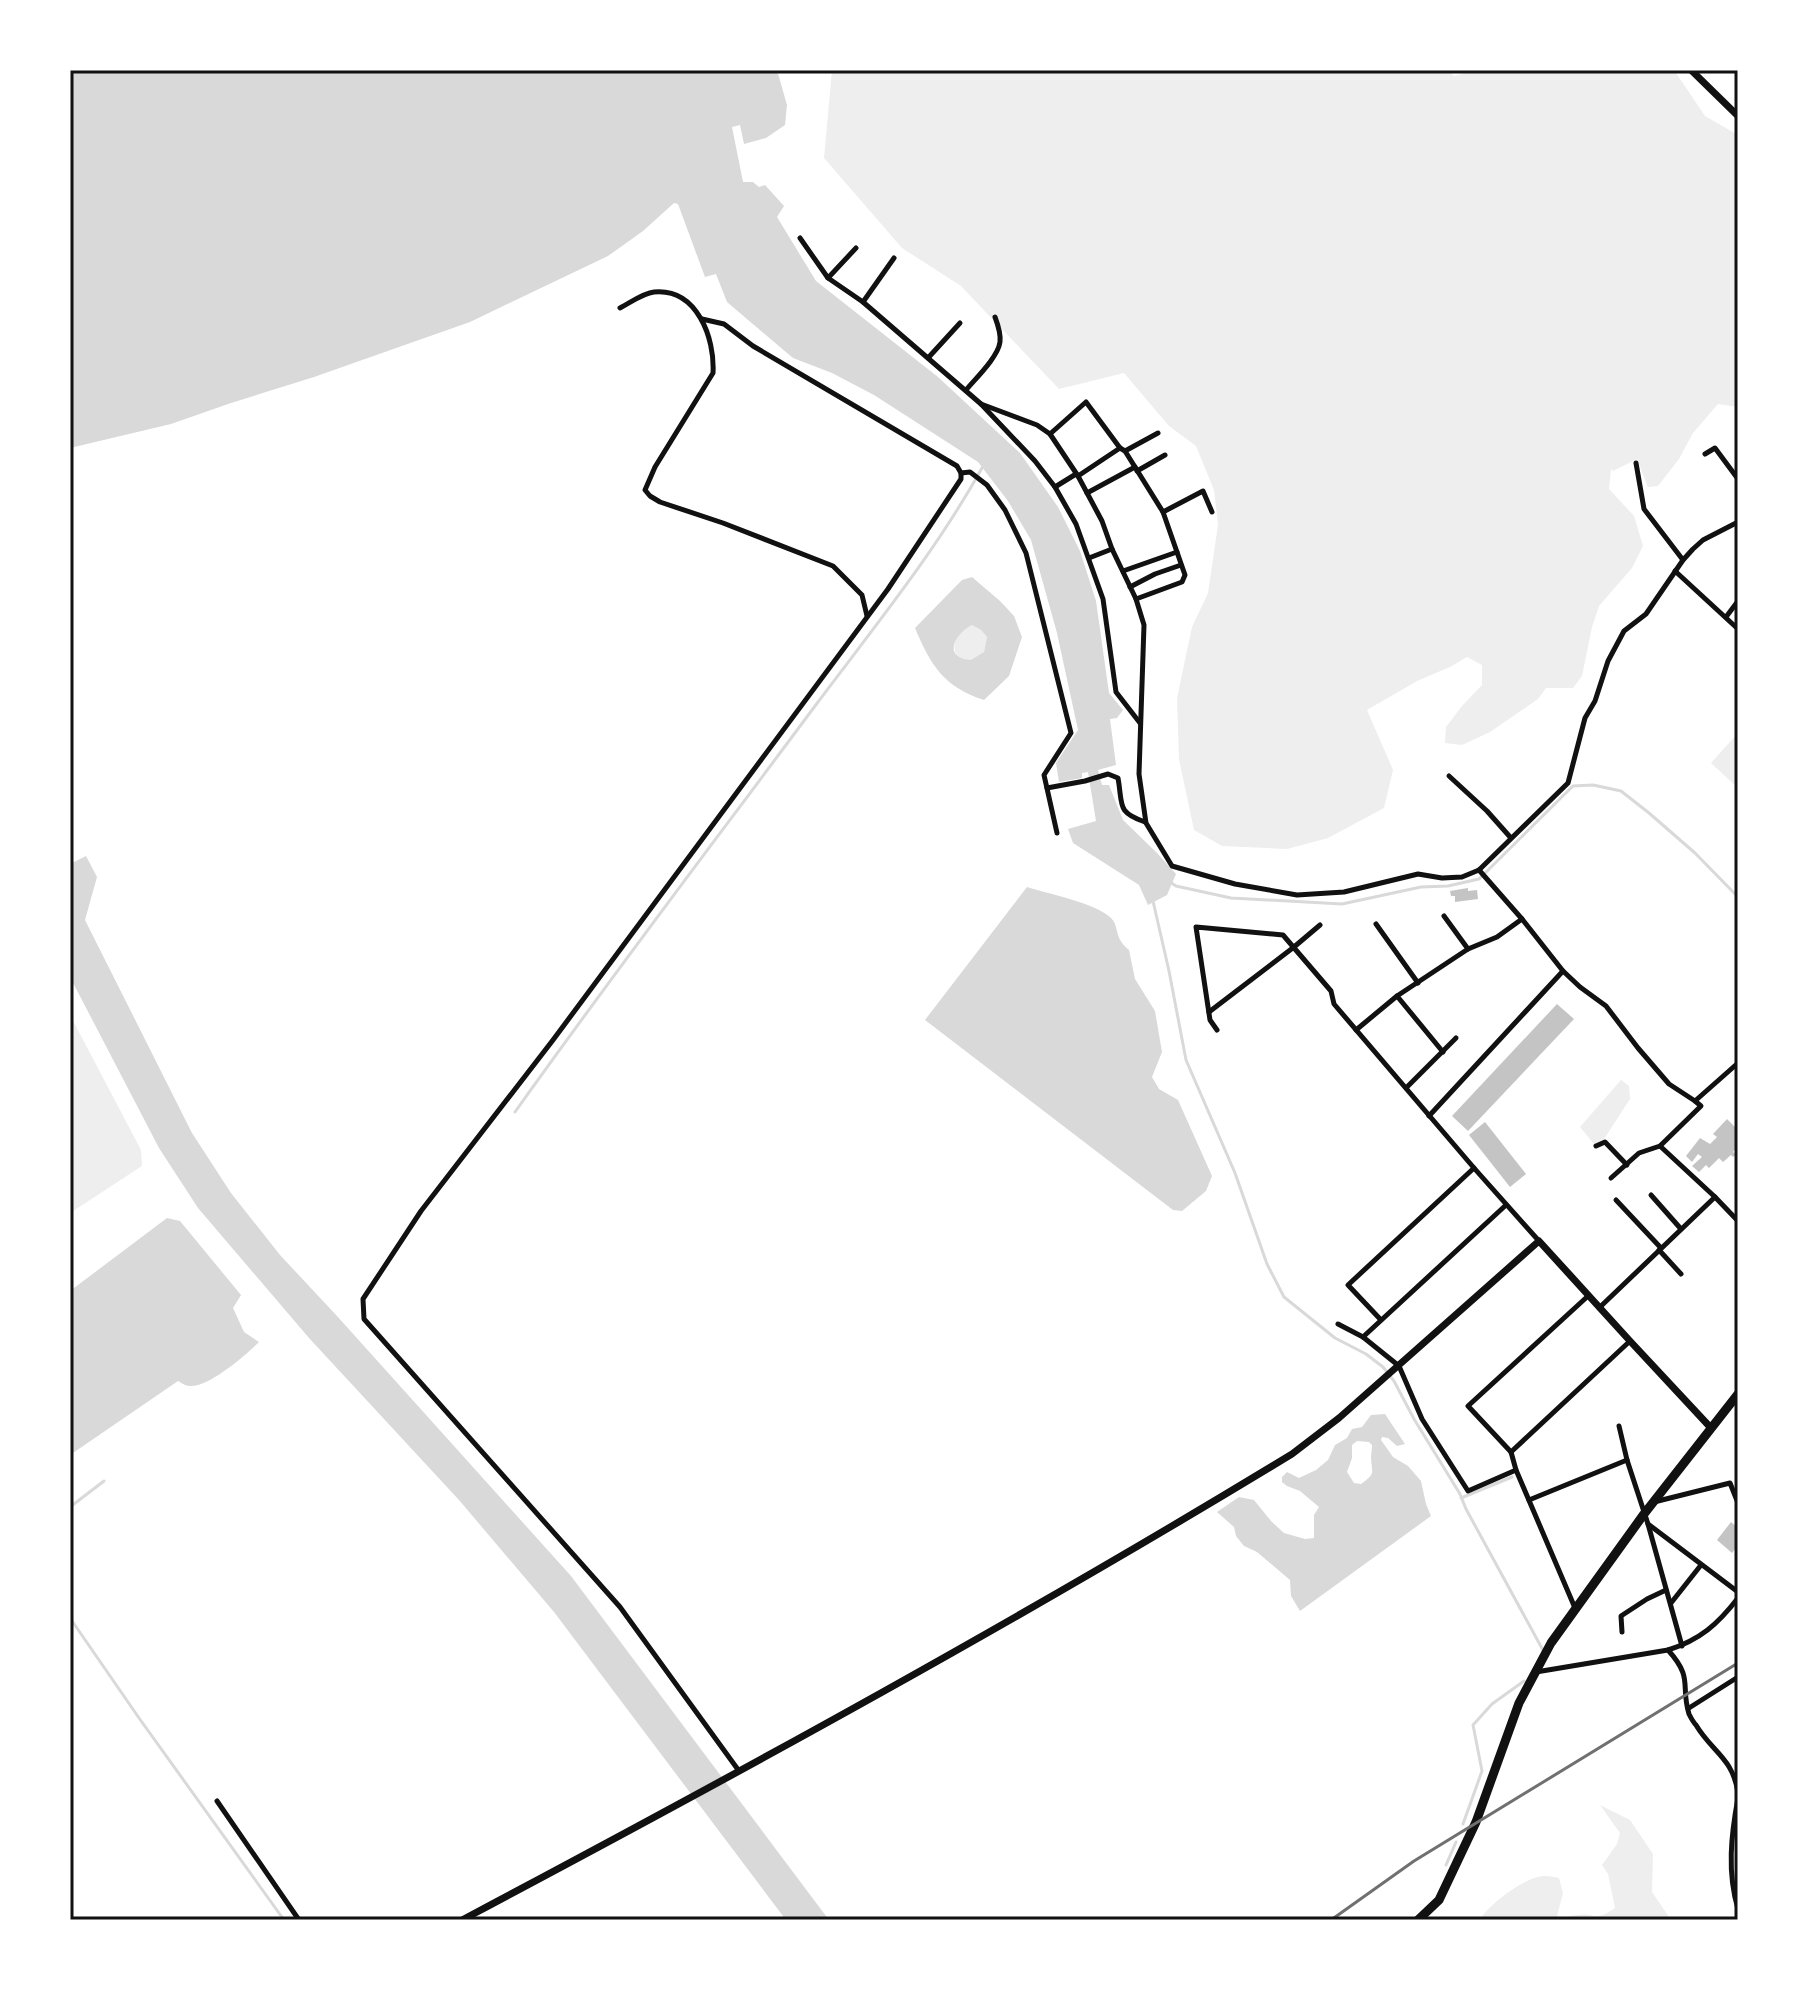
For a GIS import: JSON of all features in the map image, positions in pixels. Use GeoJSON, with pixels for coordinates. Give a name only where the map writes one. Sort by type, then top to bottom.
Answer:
{"type":"FeatureCollection","features":[{"type":"Feature","properties":{"kind":"highway"},"geometry":{"type":"LineString","coordinates":[[1418,1920],[1439,1900],[1476,1822],[1519,1703],[1551,1643],[1738,1394]]}},
{"type":"Feature","properties":{"kind":"street"},"geometry":{"type":"LineString","coordinates":[[1691,70],[1738,116]]}},
{"type":"Feature","properties":{"kind":"street"},"geometry":{"type":"LineString","coordinates":[[800,238],[828,278],[863,302],[966,390],[1035,461],[1055,487],[1076,524],[1103,599],[1116,692],[1140,724]]}},
{"type":"Feature","properties":{"kind":"street"},"geometry":{"type":"LineString","coordinates":[[828,278],[856,248]]}},
{"type":"Feature","properties":{"kind":"street"},"geometry":{"type":"LineString","coordinates":[[863,302],[894,258]]}},
{"type":"Feature","properties":{"kind":"street"},"geometry":{"type":"LineString","coordinates":[[620,308],[651,292],[673,292],[702,319],[714,358],[713,373],[655,467],[645,490],[660,502],[833,566],[862,595],[867,617]]}},
{"type":"Feature","properties":{"kind":"street"},"geometry":{"type":"LineString","coordinates":[[966,390],[1000,345],[995,317]]}},
{"type":"Feature","properties":{"kind":"street"},"geometry":{"type":"LineString","coordinates":[[702,319],[724,324],[753,346],[957,466],[961,479],[867,617],[553,1040],[421,1211],[363,1299],[364,1319],[620,1607],[736,1774]]}},
{"type":"Feature","properties":{"kind":"street"},"geometry":{"type":"LineString","coordinates":[[928,358],[960,323]]}},
{"type":"Feature","properties":{"kind":"street"},"geometry":{"type":"LineString","coordinates":[[1050,434],[1086,402],[1123,450],[1163,512],[1185,575],[1182,582],[1136,599]]}},
{"type":"Feature","properties":{"kind":"street"},"geometry":{"type":"LineString","coordinates":[[981,404],[1037,425],[1050,434],[1102,521],[1136,599],[1144,625],[1139,774],[1146,823],[1172,866],[1235,884],[1297,895],[1344,892],[1418,874],[1462,877],[1479,870],[1568,783],[1585,718],[1624,631],[1646,614],[1683,560],[1703,540],[1738,522]]}},
{"type":"Feature","properties":{"kind":"street"},"geometry":{"type":"LineString","coordinates":[[1055,487],[1158,433]]}},
{"type":"Feature","properties":{"kind":"street"},"geometry":{"type":"LineString","coordinates":[[1705,454],[1715,448],[1738,479]]}},
{"type":"Feature","properties":{"kind":"street"},"geometry":{"type":"LineString","coordinates":[[1087,493],[1165,455]]}},
{"type":"Feature","properties":{"kind":"street"},"geometry":{"type":"LineString","coordinates":[[1636,463],[1644,509],[1683,560]]}},
{"type":"Feature","properties":{"kind":"street"},"geometry":{"type":"LineString","coordinates":[[961,473],[970,472],[987,485],[1005,510],[1026,553],[1071,733],[1044,775],[1057,833]]}},
{"type":"Feature","properties":{"kind":"street"},"geometry":{"type":"LineString","coordinates":[[1163,512],[1203,491],[1212,512]]}},
{"type":"Feature","properties":{"kind":"street"},"geometry":{"type":"LineString","coordinates":[[1089,558],[1112,549]]}},
{"type":"Feature","properties":{"kind":"street"},"geometry":{"type":"LineString","coordinates":[[1123,571],[1177,552]]}},
{"type":"Feature","properties":{"kind":"street"},"geometry":{"type":"LineString","coordinates":[[1130,587],[1181,565]]}},
{"type":"Feature","properties":{"kind":"street"},"geometry":{"type":"LineString","coordinates":[[1675,571],[1738,629]]}},
{"type":"Feature","properties":{"kind":"street"},"geometry":{"type":"LineString","coordinates":[[1726,617],[1738,601]]}},
{"type":"Feature","properties":{"kind":"street"},"geometry":{"type":"LineString","coordinates":[[1047,788],[1108,774],[1118,778],[1123,809],[1129,817],[1146,823]]}},
{"type":"Feature","properties":{"kind":"street"},"geometry":{"type":"LineString","coordinates":[[1449,776],[1511,838]]}},
{"type":"Feature","properties":{"kind":"street"},"geometry":{"type":"LineString","coordinates":[[1479,870],[1563,971],[1606,1006],[1669,1084],[1701,1106],[1660,1146],[1639,1153],[1611,1178]]}},
{"type":"Feature","properties":{"kind":"street"},"geometry":{"type":"LineString","coordinates":[[1444,916],[1468,949]]}},
{"type":"Feature","properties":{"kind":"street"},"geometry":{"type":"LineString","coordinates":[[1356,1030],[1397,996],[1468,949],[1497,937],[1522,919]]}},
{"type":"Feature","properties":{"kind":"street"},"geometry":{"type":"LineString","coordinates":[[1376,924],[1418,983]]}},
{"type":"Feature","properties":{"kind":"street"},"geometry":{"type":"LineString","coordinates":[[1209,1012],[1320,925]]}},
{"type":"Feature","properties":{"kind":"street"},"geometry":{"type":"LineString","coordinates":[[1217,1030],[1210,1020],[1196,927],[1283,935],[1331,991],[1334,1004],[1506,1205],[1711,1428]]}},
{"type":"Feature","properties":{"kind":"street"},"geometry":{"type":"LineString","coordinates":[[1429,1116],[1563,971]]}},
{"type":"Feature","properties":{"kind":"street"},"geometry":{"type":"LineString","coordinates":[[1397,996],[1443,1052]]}},
{"type":"Feature","properties":{"kind":"street"},"geometry":{"type":"LineString","coordinates":[[1406,1088],[1456,1038]]}},
{"type":"Feature","properties":{"kind":"street"},"geometry":{"type":"LineString","coordinates":[[1695,1101],[1738,1063]]}},
{"type":"Feature","properties":{"kind":"street"},"geometry":{"type":"LineString","coordinates":[[1596,1146],[1605,1142],[1627,1165]]}},
{"type":"Feature","properties":{"kind":"street"},"geometry":{"type":"LineString","coordinates":[[1660,1146],[1738,1221]]}},
{"type":"Feature","properties":{"kind":"street"},"geometry":{"type":"LineString","coordinates":[[1381,1320],[1348,1285],[1474,1168]]}},
{"type":"Feature","properties":{"kind":"street"},"geometry":{"type":"LineString","coordinates":[[1651,1195],[1681,1229]]}},
{"type":"Feature","properties":{"kind":"street"},"geometry":{"type":"LineString","coordinates":[[1599,1308],[1715,1197]]}},
{"type":"Feature","properties":{"kind":"street"},"geometry":{"type":"LineString","coordinates":[[1616,1200],[1681,1274]]}},
{"type":"Feature","properties":{"kind":"street"},"geometry":{"type":"LineString","coordinates":[[1363,1337],[1506,1205]]}},
{"type":"Feature","properties":{"kind":"street"},"geometry":{"type":"LineString","coordinates":[[462,1920],[915,1676],[1292,1454],[1396,1369],[1539,1241]]}},
{"type":"Feature","properties":{"kind":"street"},"geometry":{"type":"LineString","coordinates":[[1575,1609],[1511,1452],[1468,1406],[1588,1296]]}},
{"type":"Feature","properties":{"kind":"street"},"geometry":{"type":"LineString","coordinates":[[1338,1324],[1363,1337],[1396,1369],[1422,1419],[1468,1491],[1516,1470]]}},
{"type":"Feature","properties":{"kind":"street"},"geometry":{"type":"LineString","coordinates":[[1511,1452],[1630,1341]]}},
{"type":"Feature","properties":{"kind":"street"},"geometry":{"type":"LineString","coordinates":[[1619,1426],[1682,1646]]}},
{"type":"Feature","properties":{"kind":"street"},"geometry":{"type":"LineString","coordinates":[[1529,1500],[1627,1460]]}},
{"type":"Feature","properties":{"kind":"street"},"geometry":{"type":"LineString","coordinates":[[1654,1502],[1730,1483],[1738,1503]]}},
{"type":"Feature","properties":{"kind":"street"},"geometry":{"type":"LineString","coordinates":[[1538,1667],[1668,1650],[1696,1639],[1720,1621],[1738,1595],[1646,1519]]}},
{"type":"Feature","properties":{"kind":"street"},"geometry":{"type":"LineString","coordinates":[[1671,1604],[1701,1565]]}},
{"type":"Feature","properties":{"kind":"street"},"geometry":{"type":"LineString","coordinates":[[1622,1632],[1621,1616],[1666,1590]]}},
{"type":"Feature","properties":{"kind":"street"},"geometry":{"type":"LineString","coordinates":[[1668,1650],[1684,1671],[1689,1715],[1705,1741],[1724,1758],[1736,1779],[1738,1795],[1731,1834],[1732,1887],[1738,1909]]}},
{"type":"Feature","properties":{"kind":"street"},"geometry":{"type":"LineString","coordinates":[[1689,1708],[1738,1677]]}},
{"type":"Feature","properties":{"kind":"street"},"geometry":{"type":"LineString","coordinates":[[217,1801],[299,1920]]}},
{"type":"Feature","properties":{"kind":"shaded area"},"geometry":{"type":"Polygon","coordinates":[[[70,70],[777,70],[787,105],[785,125],[766,138],[744,144],[740,125],[732,127],[743,182],[753,182],[759,187],[765,185],[784,206],[777,217],[816,281],[938,377],[1020,453],[1058,507],[1080,551],[1096,601],[1109,693],[1123,710],[1117,718],[1110,719],[1116,765],[1098,770],[1102,785],[1109,785],[1123,820],[1176,874],[1167,895],[1148,905],[1139,885],[1073,843],[1068,829],[1096,821],[1088,772],[1082,773],[1082,778],[1059,782],[1056,763],[1078,730],[1057,633],[1031,540],[1008,501],[978,462],[874,395],[832,373],[793,358],[727,302],[716,274],[705,277],[678,204],[674,203],[643,231],[608,256],[470,322],[171,424],[70,448],[70,70]]]}},
{"type":"Feature","properties":{"kind":"shaded area"},"geometry":{"type":"Polygon","coordinates":[[[832,70],[1448,70],[1454,76],[1476,70],[1674,70],[1705,116],[1738,135],[1738,407],[1718,404],[1693,433],[1679,459],[1658,486],[1648,487],[1637,459],[1613,471],[1611,469],[1609,489],[1634,516],[1643,546],[1632,568],[1599,606],[1582,676],[1573,688],[1546,688],[1538,699],[1490,732],[1462,745],[1445,743],[1446,727],[1482,685],[1482,665],[1467,657],[1367,710],[1393,770],[1384,808],[1328,838],[1287,849],[1222,846],[1194,830],[1179,759],[1177,698],[1192,627],[1208,593],[1218,525],[1214,490],[1196,446],[1169,426],[1124,373],[1059,389],[961,286],[902,248],[824,158],[832,70]]]}},
{"type":"Feature","properties":{"kind":"shaded area"},"geometry":{"type":"Polygon","coordinates":[[[972,577],[1000,601],[1014,616],[1022,637],[1009,676],[984,700],[959,689],[940,673],[915,628],[962,580],[972,577]],[[972,625],[960,634],[954,646],[957,655],[971,660],[984,652],[987,637],[972,625]]]}},
{"type":"Feature","properties":{"kind":"shaded area"},"geometry":{"type":"Polygon","coordinates":[[[972,625],[987,637],[984,652],[966,661],[958,657],[954,648],[961,632],[972,625]]]}},
{"type":"Feature","properties":{"kind":"shaded area"},"geometry":{"type":"Polygon","coordinates":[[[1738,733],[1738,788],[1711,763],[1738,733]]]}},
{"type":"Feature","properties":{"kind":"shaded area"},"geometry":{"type":"Polygon","coordinates":[[[86,856],[97,877],[85,920],[192,1133],[231,1193],[280,1255],[571,1576],[829,1920],[786,1920],[554,1612],[459,1500],[309,1338],[198,1208],[159,1148],[70,977],[70,864],[86,856]]]}},
{"type":"Feature","properties":{"kind":"shaded area"},"geometry":{"type":"Polygon","coordinates":[[[1027,887],[1104,913],[1114,921],[1121,941],[1129,950],[1135,979],[1155,1011],[1162,1052],[1152,1077],[1159,1089],[1178,1100],[1212,1176],[1206,1191],[1182,1211],[1173,1210],[925,1020],[1027,887]]]}},
{"type":"Feature","properties":{"kind":"shaded area"},"geometry":{"type":"Polygon","coordinates":[[[70,1015],[141,1150],[142,1166],[70,1213],[70,1015]]]}},
{"type":"Feature","properties":{"kind":"shaded area"},"geometry":{"type":"Polygon","coordinates":[[[1621,1080],[1629,1086],[1630,1099],[1604,1139],[1594,1144],[1580,1127],[1621,1080]]]}},
{"type":"Feature","properties":{"kind":"shaded area"},"geometry":{"type":"Polygon","coordinates":[[[167,1218],[180,1221],[241,1295],[233,1308],[244,1332],[259,1342],[207,1381],[190,1386],[178,1381],[70,1455],[70,1291],[167,1218]]]}},
{"type":"Feature","properties":{"kind":"shaded area"},"geometry":{"type":"Polygon","coordinates":[[[1385,1414],[1405,1444],[1397,1446],[1388,1438],[1382,1437],[1381,1440],[1393,1457],[1408,1466],[1421,1481],[1431,1516],[1300,1611],[1291,1596],[1290,1580],[1257,1552],[1244,1546],[1236,1536],[1234,1527],[1217,1512],[1239,1497],[1254,1500],[1284,1533],[1305,1539],[1314,1538],[1314,1515],[1319,1507],[1300,1491],[1282,1482],[1282,1477],[1287,1472],[1299,1478],[1316,1470],[1328,1460],[1335,1445],[1347,1438],[1352,1429],[1362,1427],[1371,1415],[1385,1414]],[[1357,1441],[1352,1445],[1347,1472],[1354,1483],[1361,1484],[1372,1473],[1372,1445],[1357,1441]]]}},
{"type":"Feature","properties":{"kind":"shaded area"},"geometry":{"type":"Polygon","coordinates":[[[1600,1805],[1630,1820],[1653,1854],[1652,1892],[1671,1920],[1472,1920],[1480,1919],[1501,1898],[1520,1885],[1546,1876],[1559,1878],[1563,1893],[1557,1916],[1599,1916],[1615,1908],[1608,1874],[1602,1865],[1617,1844],[1620,1833],[1600,1805]]]}},
{"type":"Feature","properties":{"kind":"building"},"geometry":{"type":"Polygon","coordinates":[[[1468,888],[1468,891],[1477,890],[1478,899],[1455,902],[1455,896],[1451,896],[1450,891],[1468,888]]]}},
{"type":"Feature","properties":{"kind":"building"},"geometry":{"type":"Polygon","coordinates":[[[1557,1004],[1574,1019],[1468,1131],[1452,1116],[1557,1004]]]}},
{"type":"Feature","properties":{"kind":"building"},"geometry":{"type":"Polygon","coordinates":[[[1727,1119],[1738,1130],[1738,1146],[1733,1152],[1736,1154],[1723,1162],[1719,1158],[1709,1168],[1706,1165],[1699,1172],[1692,1166],[1702,1157],[1698,1154],[1692,1162],[1686,1156],[1700,1138],[1710,1144],[1717,1137],[1713,1134],[1727,1119]]]}},
{"type":"Feature","properties":{"kind":"building"},"geometry":{"type":"Polygon","coordinates":[[[1485,1122],[1526,1174],[1510,1187],[1469,1135],[1485,1122]]]}},
{"type":"Feature","properties":{"kind":"building"},"geometry":{"type":"Polygon","coordinates":[[[1731,1522],[1738,1528],[1738,1551],[1735,1549],[1732,1553],[1717,1540],[1731,1522]]]}},
{"type":"Feature","properties":{"kind":"waterway"},"geometry":{"type":"LineString","coordinates":[[515,1112],[627,957],[904,588],[982,468]]}},
{"type":"Feature","properties":{"kind":"waterway"},"geometry":{"type":"LineString","coordinates":[[1170,882],[1231,898],[1342,904],[1421,887],[1448,886],[1479,879],[1573,786],[1593,785],[1621,791],[1695,853],[1738,897]]}},
{"type":"Feature","properties":{"kind":"waterway"},"geometry":{"type":"LineString","coordinates":[[1153,901],[1186,1060],[1235,1173],[1267,1264],[1284,1297],[1335,1338],[1366,1354],[1383,1367],[1394,1381],[1460,1494],[1544,1652]]}},
{"type":"Feature","properties":{"kind":"waterway"},"geometry":{"type":"LineString","coordinates":[[1461,1498],[1512,1477]]}},
{"type":"Feature","properties":{"kind":"waterway"},"geometry":{"type":"LineString","coordinates":[[70,1507],[104,1481]]}},
{"type":"Feature","properties":{"kind":"waterway"},"geometry":{"type":"LineString","coordinates":[[70,1618],[284,1920]]}},
{"type":"Feature","properties":{"kind":"waterway"},"geometry":{"type":"LineString","coordinates":[[1463,1824],[1482,1771],[1473,1725],[1492,1704],[1524,1681]]}},
{"type":"Feature","properties":{"kind":"waterway"},"geometry":{"type":"LineString","coordinates":[[1446,1865],[1456,1842]]}},
{"type":"Feature","properties":{"kind":"railway"},"geometry":{"type":"LineString","coordinates":[[1331,1920],[1414,1861],[1738,1663]]}}]}
